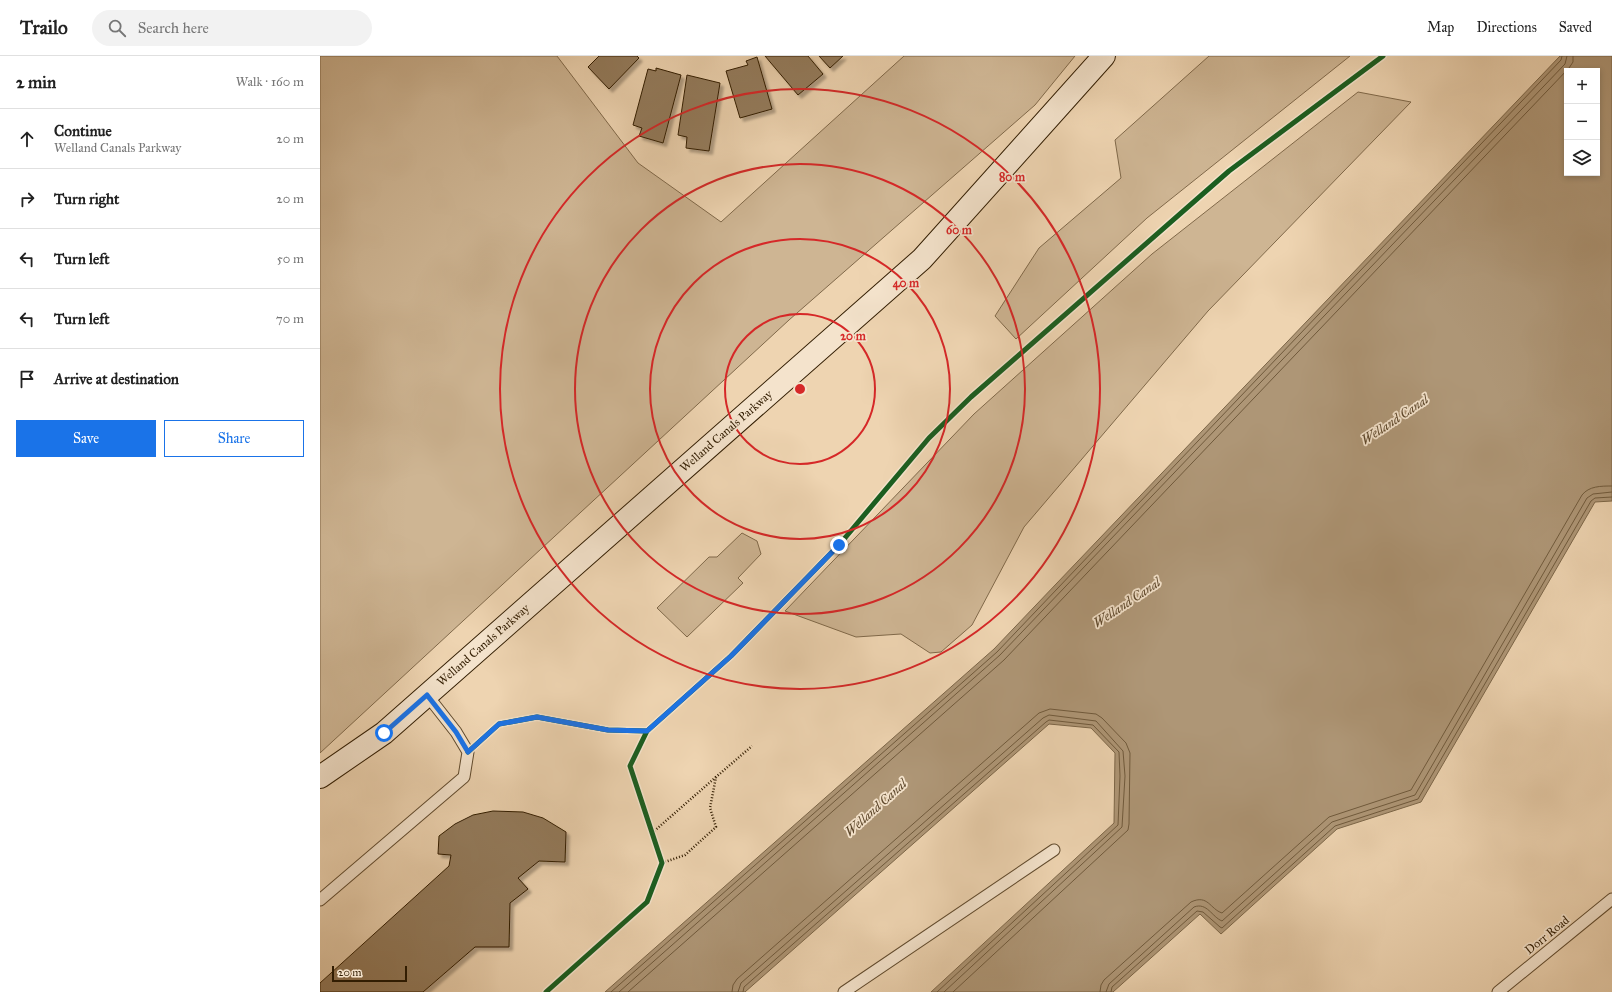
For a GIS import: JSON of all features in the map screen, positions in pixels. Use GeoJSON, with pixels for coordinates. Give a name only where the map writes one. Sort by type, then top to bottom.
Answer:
{"type":"FeatureCollection","features":[{"type":"Feature","properties":{"kind":"main road","name":"Welland Canals Parkway"},"geometry":{"type":"LineString","coordinates":[[320,777],[384,733],[922,259],[1104,56]]}},
{"type":"Feature","properties":{"kind":"lane"},"geometry":{"type":"LineString","coordinates":[[320,900],[464,777],[468,752],[456,732],[427,695]]}},
{"type":"Feature","properties":{"kind":"lane"},"geometry":{"type":"LineString","coordinates":[[844,992],[1054,850]]}},
{"type":"Feature","properties":{"kind":"lane","name":"Dorr Road"},"geometry":{"type":"LineString","coordinates":[[1498,992],[1612,899]]}},
{"type":"Feature","properties":{"kind":"path"},"geometry":{"type":"LineString","coordinates":[[652,833],[752,746]]}},
{"type":"Feature","properties":{"kind":"path"},"geometry":{"type":"LineString","coordinates":[[662,863],[685,855],[716,827],[710,808],[716,777]]}},
{"type":"Feature","properties":{"kind":"path"},"geometry":{"type":"LineString","coordinates":[[650,825],[655,840]]}},
{"type":"Feature","properties":{"kind":"path"},"geometry":{"type":"LineString","coordinates":[[660,855],[662,863],[660,869]]}},
{"type":"Feature","properties":{"kind":"shaded area"},"geometry":{"type":"Polygon","coordinates":[[[320,56],[557,56],[638,163],[721,222],[904,56],[1075,56],[1035,105],[789,320],[320,753],[320,56]]]}},
{"type":"Feature","properties":{"kind":"shaded area"},"geometry":{"type":"Polygon","coordinates":[[[1209,56],[1350,56],[1147,218],[1016,339],[995,316],[1039,248],[1121,178],[1115,140],[1209,56]]]}},
{"type":"Feature","properties":{"kind":"shaded area"},"geometry":{"type":"Polygon","coordinates":[[[1358,92],[1411,102],[1208,311],[1024,527],[972,625],[941,652],[930,653],[901,634],[856,637],[785,611],[974,414],[1152,254],[1358,92]]]}},
{"type":"Feature","properties":{"kind":"shaded area"},"geometry":{"type":"Polygon","coordinates":[[[742,533],[757,541],[761,554],[738,578],[743,583],[687,637],[657,608],[709,557],[717,557],[742,533]]]}},
{"type":"Feature","properties":{"kind":"water","name":"Welland Canal"},"geometry":{"type":"Polygon","coordinates":[[[1560,56],[1612,56],[1612,501],[1595,502],[1421,802],[1337,829],[1221,934],[1200,914],[1113,992],[931,992],[1114,823],[1115,753],[1091,728],[1049,724],[745,992],[605,992],[994,649],[1560,56]]]}},
{"type":"Feature","properties":{"kind":"building"},"geometry":{"type":"Polygon","coordinates":[[[599,56],[637,56],[639,58],[609,89],[588,67],[599,56]]]}},
{"type":"Feature","properties":{"kind":"building"},"geometry":{"type":"Polygon","coordinates":[[[765,56],[808,56],[823,74],[798,95],[765,56]]]}},
{"type":"Feature","properties":{"kind":"building"},"geometry":{"type":"Polygon","coordinates":[[[819,56],[843,56],[830,68],[819,56]]]}},
{"type":"Feature","properties":{"kind":"building"},"geometry":{"type":"Polygon","coordinates":[[[757,57],[772,109],[740,118],[726,71],[748,65],[746,61],[757,57]]]}},
{"type":"Feature","properties":{"kind":"building"},"geometry":{"type":"Polygon","coordinates":[[[656,68],[681,75],[663,143],[639,136],[642,128],[633,125],[648,69],[656,71],[656,68]]]}},
{"type":"Feature","properties":{"kind":"building"},"geometry":{"type":"Polygon","coordinates":[[[687,75],[720,83],[709,151],[686,148],[687,137],[678,135],[687,75]]]}},
{"type":"Feature","properties":{"kind":"building"},"geometry":{"type":"Polygon","coordinates":[[[493,811],[523,812],[543,818],[566,832],[565,862],[539,861],[518,878],[528,889],[510,903],[509,947],[475,947],[423,992],[320,992],[320,983],[449,866],[451,855],[438,854],[439,836],[455,824],[473,815],[493,811]]]}},
{"type":"Feature","properties":{"kind":"cycle path"},"geometry":{"type":"LineString","coordinates":[[546,992],[647,902],[662,863],[630,766],[647,731],[731,656],[839,545],[929,438],[971,397],[1229,171],[1383,56]]}},
{"type":"Feature","properties":{"kind":"cycle path"},"geometry":{"type":"LineString","coordinates":[[468,752],[499,724],[537,717],[608,730],[647,731]]}},
{"type":"Feature","properties":{"kind":"route"},"geometry":{"type":"LineString","coordinates":[[384,733],[427,695],[456,732],[468,752],[499,724],[537,717],[608,730],[647,731],[731,656],[839,545]]}}]}
